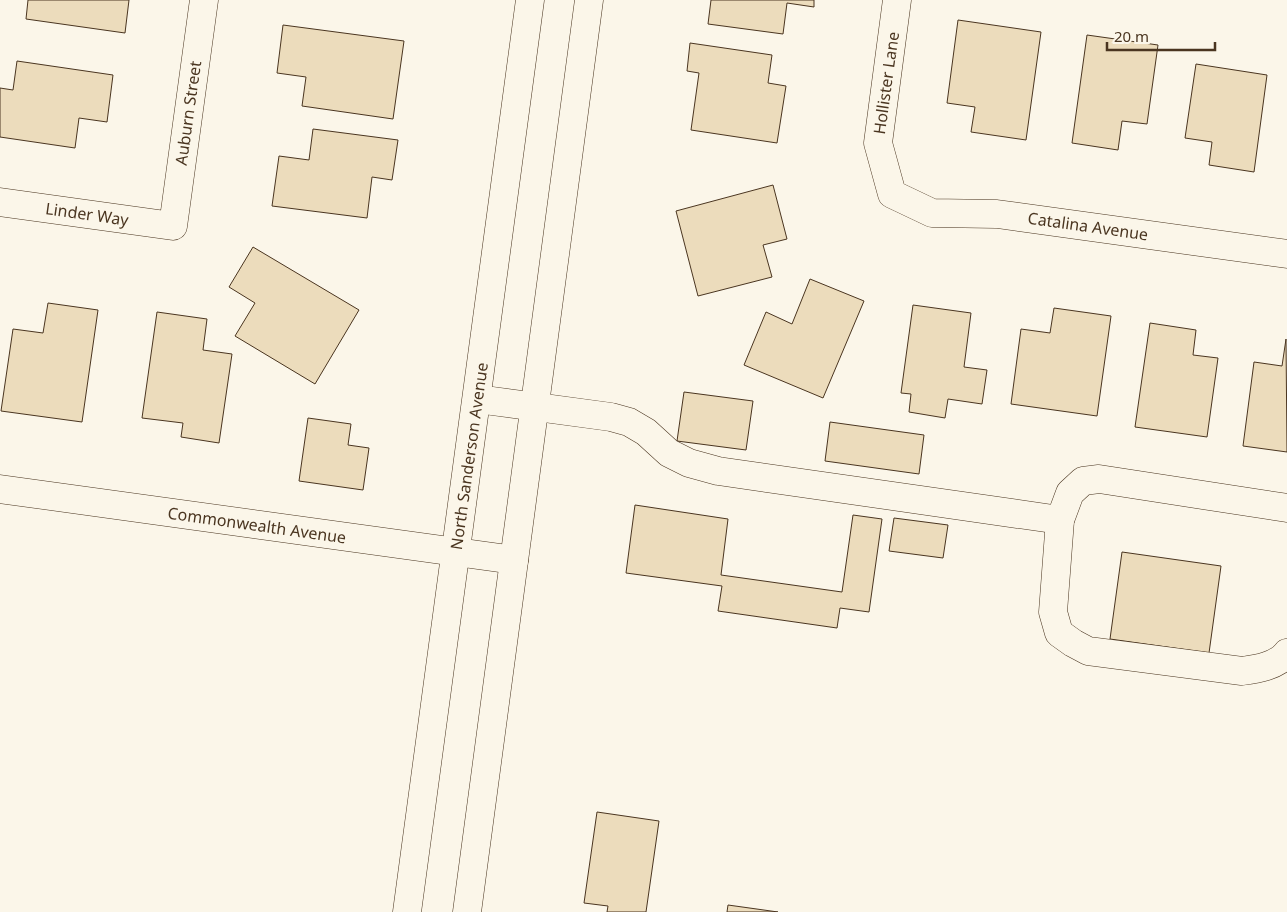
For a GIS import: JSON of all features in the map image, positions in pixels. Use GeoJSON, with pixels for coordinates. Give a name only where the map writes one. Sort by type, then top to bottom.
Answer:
{"type":"FeatureCollection","features":[{"type":"Feature","properties":{"kind":"main road","name":"Auburn Street"},"geometry":{"type":"LineString","coordinates":[[173,226],[204,0]]}},
{"type":"Feature","properties":{"kind":"main road","name":"North Sanderson Avenue"},"geometry":{"type":"LineString","coordinates":[[407,912],[530,0]]}},
{"type":"Feature","properties":{"kind":"main road"},"geometry":{"type":"LineString","coordinates":[[467,912],[589,0]]}},
{"type":"Feature","properties":{"kind":"main road","name":"Hollister Lane"},"geometry":{"type":"LineString","coordinates":[[892,194],[878,143],[897,0]]}},
{"type":"Feature","properties":{"kind":"main road","name":"Catalina Avenue"},"geometry":{"type":"LineString","coordinates":[[892,194],[932,212],[997,214],[1287,254]]}},
{"type":"Feature","properties":{"kind":"main road","name":"Linder Way"},"geometry":{"type":"LineString","coordinates":[[0,202],[173,226]]}},
{"type":"Feature","properties":{"kind":"main road"},"geometry":{"type":"LineString","coordinates":[[477,399],[611,417],[629,422],[646,432],[669,453],[689,463],[718,471],[1060,520]]}},
{"type":"Feature","properties":{"kind":"main road"},"geometry":{"type":"LineString","coordinates":[[1287,508],[1099,479],[1083,481],[1070,493],[1060,520],[1053,612],[1059,633],[1088,651],[1242,671],[1260,669],[1283,658],[1287,653]]}},
{"type":"Feature","properties":{"kind":"main road","name":"Commonwealth Avenue"},"geometry":{"type":"LineString","coordinates":[[0,489],[514,560]]}},
{"type":"Feature","properties":{"kind":"building"},"geometry":{"type":"Polygon","coordinates":[[[28,0],[129,0],[125,33],[26,19],[28,0]]]}},
{"type":"Feature","properties":{"kind":"building"},"geometry":{"type":"Polygon","coordinates":[[[711,0],[814,0],[814,7],[787,3],[783,34],[708,24],[711,0]]]}},
{"type":"Feature","properties":{"kind":"building"},"geometry":{"type":"Polygon","coordinates":[[[958,20],[1041,32],[1026,140],[971,132],[975,107],[947,103],[958,20]]]}},
{"type":"Feature","properties":{"kind":"building"},"geometry":{"type":"Polygon","coordinates":[[[283,25],[404,41],[393,119],[302,106],[306,77],[277,73],[283,25]]]}},
{"type":"Feature","properties":{"kind":"building"},"geometry":{"type":"Polygon","coordinates":[[[1087,35],[1158,45],[1147,124],[1122,121],[1118,150],[1072,143],[1087,35]]]}},
{"type":"Feature","properties":{"kind":"building"},"geometry":{"type":"Polygon","coordinates":[[[690,43],[772,55],[768,83],[786,86],[777,143],[691,130],[699,73],[687,71],[690,43]]]}},
{"type":"Feature","properties":{"kind":"building"},"geometry":{"type":"Polygon","coordinates":[[[17,61],[113,75],[107,122],[79,118],[75,148],[0,137],[0,88],[13,90],[17,61]]]}},
{"type":"Feature","properties":{"kind":"building"},"geometry":{"type":"Polygon","coordinates":[[[1196,64],[1267,75],[1254,172],[1209,165],[1212,142],[1185,138],[1196,64]]]}},
{"type":"Feature","properties":{"kind":"building"},"geometry":{"type":"Polygon","coordinates":[[[313,129],[398,140],[392,180],[372,177],[367,218],[272,206],[279,156],[309,160],[313,129]]]}},
{"type":"Feature","properties":{"kind":"building"},"geometry":{"type":"Polygon","coordinates":[[[773,185],[787,239],[763,245],[772,277],[698,296],[676,211],[773,185]]]}},
{"type":"Feature","properties":{"kind":"building"},"geometry":{"type":"Polygon","coordinates":[[[253,247],[359,310],[315,384],[235,336],[255,303],[229,287],[253,247]]]}},
{"type":"Feature","properties":{"kind":"building"},"geometry":{"type":"Polygon","coordinates":[[[810,279],[864,301],[823,398],[744,365],[766,312],[792,324],[810,279]]]}},
{"type":"Feature","properties":{"kind":"building"},"geometry":{"type":"Polygon","coordinates":[[[48,303],[98,310],[82,422],[1,411],[13,329],[43,333],[48,303]]]}},
{"type":"Feature","properties":{"kind":"building"},"geometry":{"type":"Polygon","coordinates":[[[913,305],[971,313],[964,367],[987,370],[982,404],[948,399],[945,418],[909,412],[911,394],[901,393],[913,305]]]}},
{"type":"Feature","properties":{"kind":"building"},"geometry":{"type":"Polygon","coordinates":[[[1054,308],[1111,316],[1097,416],[1011,404],[1021,329],[1050,333],[1054,308]]]}},
{"type":"Feature","properties":{"kind":"building"},"geometry":{"type":"Polygon","coordinates":[[[157,312],[207,319],[203,350],[232,354],[219,443],[181,437],[183,423],[142,418],[157,312]]]}},
{"type":"Feature","properties":{"kind":"building"},"geometry":{"type":"Polygon","coordinates":[[[1150,323],[1196,330],[1193,355],[1218,358],[1207,437],[1135,427],[1150,323]]]}},
{"type":"Feature","properties":{"kind":"building"},"geometry":{"type":"Polygon","coordinates":[[[1286,339],[1287,452],[1243,446],[1254,362],[1282,366],[1286,339]]]}},
{"type":"Feature","properties":{"kind":"building"},"geometry":{"type":"Polygon","coordinates":[[[684,392],[753,401],[746,450],[677,441],[684,392]]]}},
{"type":"Feature","properties":{"kind":"building"},"geometry":{"type":"Polygon","coordinates":[[[308,418],[351,424],[348,445],[369,448],[363,490],[299,481],[308,418]]]}},
{"type":"Feature","properties":{"kind":"building"},"geometry":{"type":"Polygon","coordinates":[[[830,422],[924,435],[919,474],[825,461],[830,422]]]}},
{"type":"Feature","properties":{"kind":"building"},"geometry":{"type":"Polygon","coordinates":[[[635,505],[728,519],[721,575],[842,592],[853,515],[882,519],[869,612],[840,608],[837,628],[718,611],[722,586],[626,573],[635,505]]]}},
{"type":"Feature","properties":{"kind":"building"},"geometry":{"type":"Polygon","coordinates":[[[894,518],[948,525],[943,558],[889,551],[894,518]]]}},
{"type":"Feature","properties":{"kind":"building"},"geometry":{"type":"Polygon","coordinates":[[[1122,552],[1221,566],[1209,653],[1110,639],[1122,552]]]}},
{"type":"Feature","properties":{"kind":"building"},"geometry":{"type":"Polygon","coordinates":[[[597,812],[659,821],[646,912],[607,912],[608,906],[584,903],[597,812]]]}},
{"type":"Feature","properties":{"kind":"building"},"geometry":{"type":"Polygon","coordinates":[[[728,905],[778,912],[727,912],[728,905]]]}}]}
